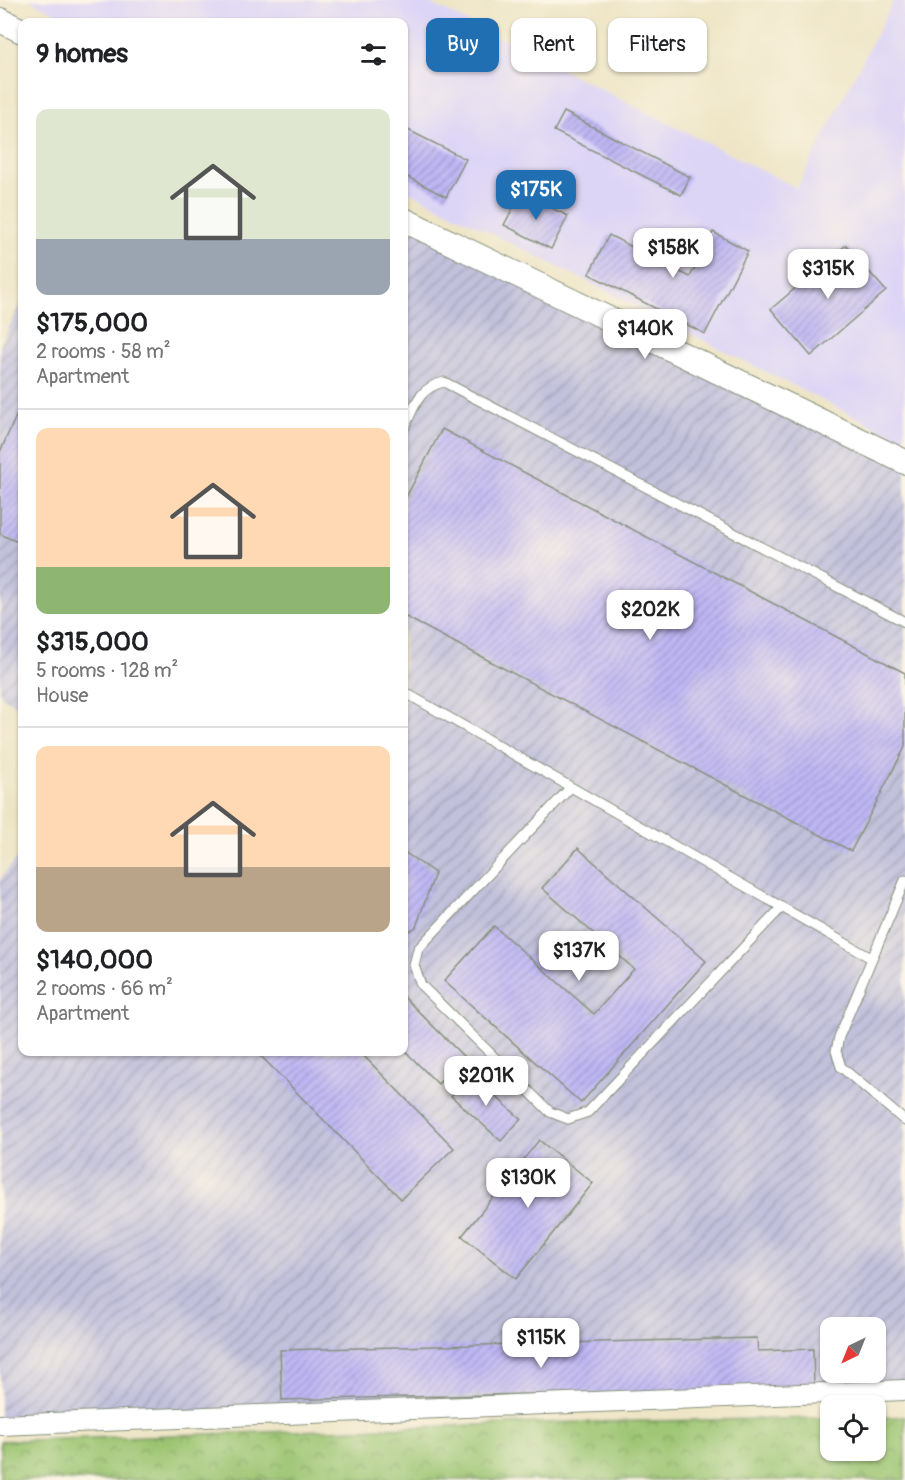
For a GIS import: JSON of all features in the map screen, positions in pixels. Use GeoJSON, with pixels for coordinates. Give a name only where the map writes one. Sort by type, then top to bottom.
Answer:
{"type":"FeatureCollection","features":[{"type":"Feature","properties":{"kind":"street"},"geometry":{"type":"LineString","coordinates":[[0,20],[18,29]]}},
{"type":"Feature","properties":{"kind":"street"},"geometry":{"type":"LineString","coordinates":[[408,222],[905,462]]}},
{"type":"Feature","properties":{"kind":"street"},"geometry":{"type":"LineString","coordinates":[[0,1425],[905,1390]]}},
{"type":"Feature","properties":{"kind":"lane"},"geometry":{"type":"LineString","coordinates":[[408,420],[421,393],[431,385],[444,382],[905,622]]}},
{"type":"Feature","properties":{"kind":"lane"},"geometry":{"type":"LineString","coordinates":[[408,694],[871,958]]}},
{"type":"Feature","properties":{"kind":"lane"},"geometry":{"type":"LineString","coordinates":[[570,787],[418,949],[414,965],[421,985],[550,1112],[568,1119],[588,1112],[782,908]]}},
{"type":"Feature","properties":{"kind":"lane"},"geometry":{"type":"LineString","coordinates":[[905,880],[839,1037],[836,1051],[841,1067],[905,1121]]}},
{"type":"Feature","properties":{"kind":"shaded area"},"geometry":{"type":"Polygon","coordinates":[[[29,0],[424,0],[460,18],[426,18],[426,72],[499,72],[499,38],[511,44],[511,72],[567,72],[797,188],[894,0],[905,0],[905,442],[408,191],[408,18],[65,18],[29,0]]]}},
{"type":"Feature","properties":{"kind":"shaded area"},"geometry":{"type":"Polygon","coordinates":[[[408,221],[905,462],[905,1390],[0,1425],[0,880],[18,856],[18,1056],[408,1056],[408,221]]]}},
{"type":"Feature","properties":{"kind":"shaded area"},"geometry":{"type":"Polygon","coordinates":[[[18,309],[18,707],[0,694],[0,346],[18,309]]]}},
{"type":"Feature","properties":{"kind":"green space"},"geometry":{"type":"Polygon","coordinates":[[[886,1417],[905,1417],[905,1480],[0,1480],[0,1441],[531,1423],[820,1418],[820,1461],[886,1461],[886,1417]]]}},
{"type":"Feature","properties":{"kind":"building"},"geometry":{"type":"Polygon","coordinates":[[[564,112],[690,177],[681,195],[554,131],[564,112]]]}},
{"type":"Feature","properties":{"kind":"building"},"geometry":{"type":"Polygon","coordinates":[[[408,130],[466,159],[446,197],[408,177],[408,130]]]}},
{"type":"Feature","properties":{"kind":"building"},"geometry":{"type":"Polygon","coordinates":[[[521,193],[568,216],[551,249],[504,225],[521,193]]]}},
{"type":"Feature","properties":{"kind":"building"},"geometry":{"type":"Polygon","coordinates":[[[713,232],[748,251],[705,334],[589,274],[609,235],[690,277],[713,232]]]}},
{"type":"Feature","properties":{"kind":"building"},"geometry":{"type":"Polygon","coordinates":[[[846,245],[886,291],[811,356],[771,309],[846,245]]]}},
{"type":"Feature","properties":{"kind":"building"},"geometry":{"type":"Polygon","coordinates":[[[18,412],[18,542],[0,534],[0,452],[18,412]]]}},
{"type":"Feature","properties":{"kind":"building"},"geometry":{"type":"Polygon","coordinates":[[[442,429],[905,673],[905,747],[851,851],[408,618],[408,493],[442,429]]]}},
{"type":"Feature","properties":{"kind":"building"},"geometry":{"type":"Polygon","coordinates":[[[578,848],[706,961],[581,1103],[444,981],[494,926],[594,1014],[634,969],[542,888],[578,848]]]}},
{"type":"Feature","properties":{"kind":"building"},"geometry":{"type":"Polygon","coordinates":[[[408,855],[435,873],[416,927],[408,932],[408,855]]]}},
{"type":"Feature","properties":{"kind":"building"},"geometry":{"type":"Polygon","coordinates":[[[408,1001],[464,1057],[438,1084],[408,1054],[408,1001]]]}},
{"type":"Feature","properties":{"kind":"building"},"geometry":{"type":"Polygon","coordinates":[[[261,1056],[364,1056],[454,1148],[401,1199],[261,1056]]]}},
{"type":"Feature","properties":{"kind":"building"},"geometry":{"type":"Polygon","coordinates":[[[471,1074],[521,1119],[501,1141],[451,1096],[471,1074]]]}},
{"type":"Feature","properties":{"kind":"building"},"geometry":{"type":"Polygon","coordinates":[[[539,1140],[593,1183],[516,1279],[462,1236],[539,1140]]]}},
{"type":"Feature","properties":{"kind":"building"},"geometry":{"type":"Polygon","coordinates":[[[757,1338],[758,1351],[813,1349],[814,1387],[282,1400],[280,1350],[757,1338]]]}}]}
